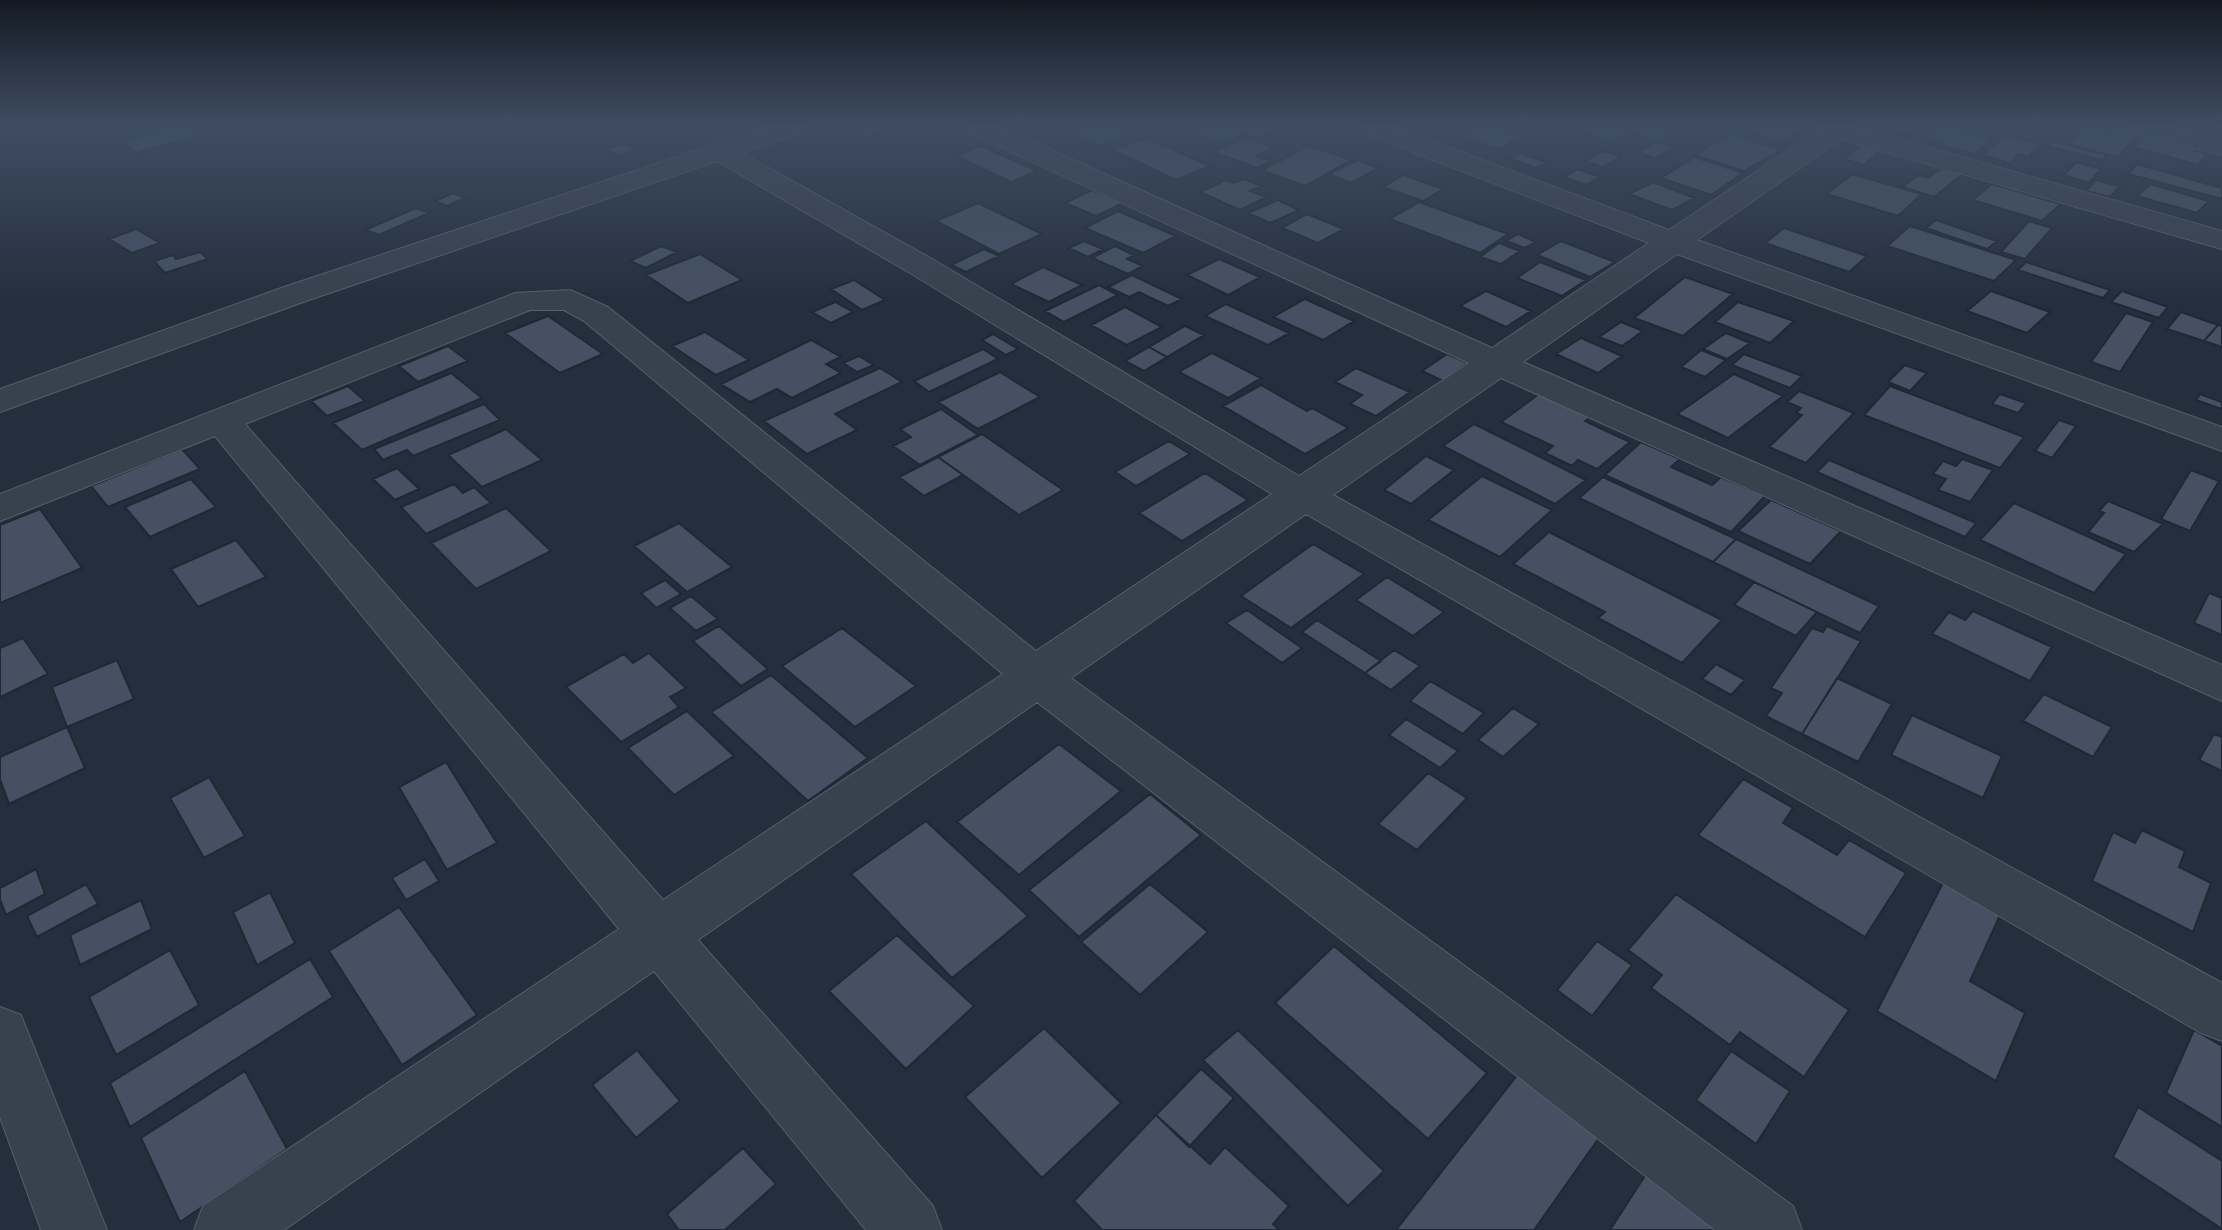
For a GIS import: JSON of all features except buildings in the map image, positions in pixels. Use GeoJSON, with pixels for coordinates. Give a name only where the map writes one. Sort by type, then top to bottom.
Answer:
{"type":"FeatureCollection","features":[{"type":"Feature","properties":{"kind":"street"},"geometry":{"type":"LineString","coordinates":[[0,401],[295,294],[624,184]]}},
{"type":"Feature","properties":{"kind":"street"},"geometry":{"type":"LineString","coordinates":[[778,184],[921,266],[1302,495],[2222,1014]]}},
{"type":"Feature","properties":{"kind":"street"},"geometry":{"type":"LineString","coordinates":[[1105,184],[1497,363],[2222,684]]}},
{"type":"Feature","properties":{"kind":"street"},"geometry":{"type":"LineString","coordinates":[[1523,184],[2222,440]]}},
{"type":"Feature","properties":{"kind":"street"},"geometry":{"type":"LineString","coordinates":[[227,1230],[1755,184]]}},
{"type":"Feature","properties":{"kind":"street"},"geometry":{"type":"LineString","coordinates":[[2032,184],[2222,240]]}},
{"type":"Feature","properties":{"kind":"street"},"geometry":{"type":"LineString","coordinates":[[0,508],[526,300],[570,300],[596,314],[1037,677],[1769,1230]]}},
{"type":"Feature","properties":{"kind":"street"},"geometry":{"type":"LineString","coordinates":[[223,422],[909,1230]]}},
{"type":"Feature","properties":{"kind":"street"},"geometry":{"type":"LineString","coordinates":[[0,1035],[74,1230]]}}]}
